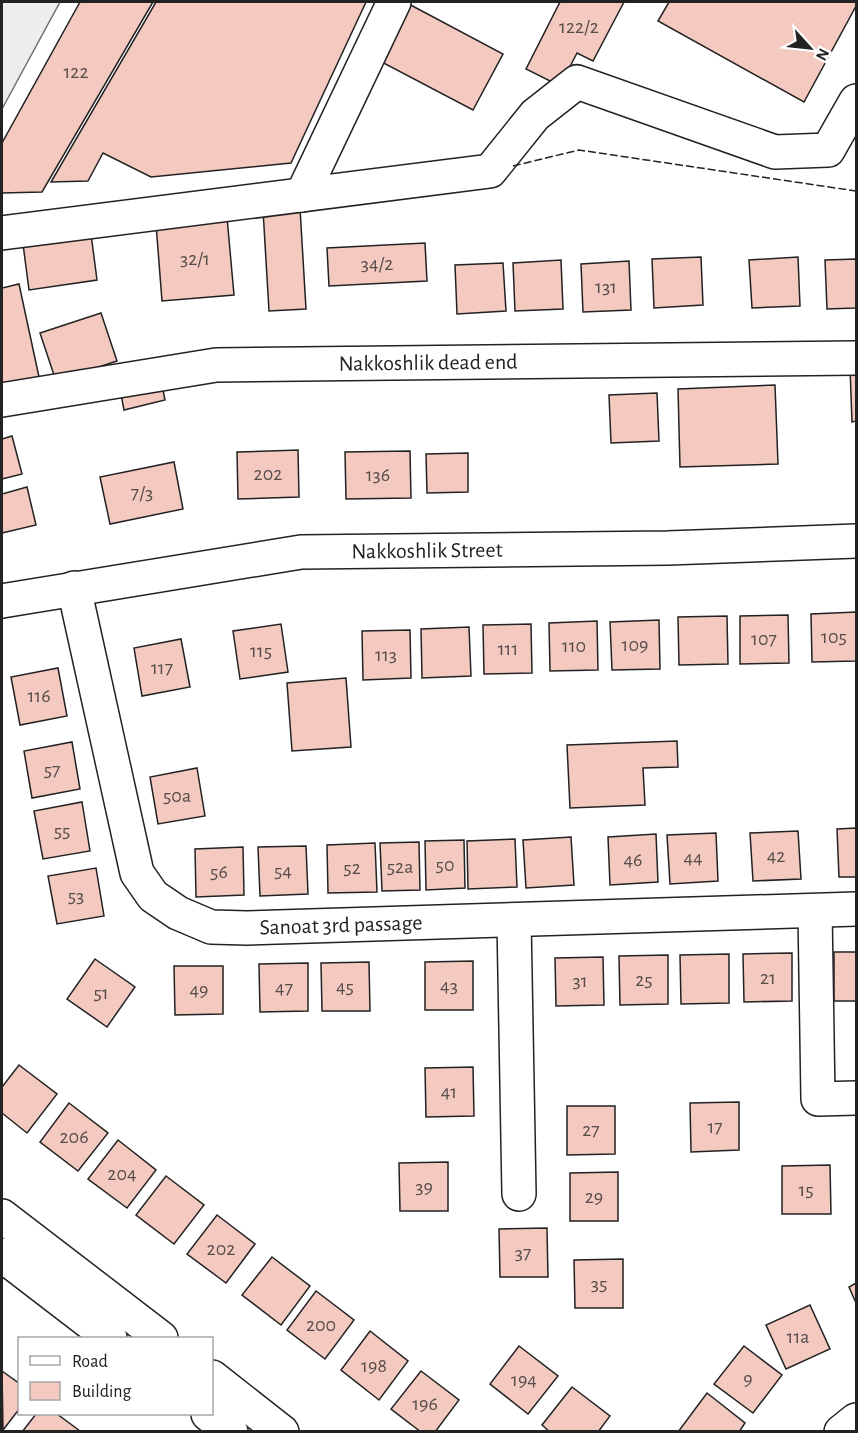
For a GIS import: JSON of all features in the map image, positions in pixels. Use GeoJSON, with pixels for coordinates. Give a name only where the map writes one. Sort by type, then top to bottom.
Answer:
{"type":"FeatureCollection","features":[{"type":"Feature","properties":{"kind":"street"},"geometry":{"type":"LineString","coordinates":[[302,195],[394,2]]}},
{"type":"Feature","properties":{"kind":"street"},"geometry":{"type":"LineString","coordinates":[[2,233],[490,171],[535,115],[577,82],[775,152],[828,150],[856,101]]}},
{"type":"Feature","properties":{"kind":"street","name":"Nakkoshlik dead end"},"geometry":{"type":"LineString","coordinates":[[2,400],[216,365],[856,358]]}},
{"type":"Feature","properties":{"kind":"street","name":"Nakkoshlik Street"},"geometry":{"type":"LineString","coordinates":[[2,601],[301,552],[668,548],[856,541]]}},
{"type":"Feature","properties":{"kind":"street","name":"Sanoat 3rd passage"},"geometry":{"type":"LineString","coordinates":[[74,588],[137,873],[153,896],[178,913],[212,927],[247,928],[856,909]]}},
{"type":"Feature","properties":{"kind":"street"},"geometry":{"type":"LineString","coordinates":[[815,911],[818,1100],[856,1098]]}},
{"type":"Feature","properties":{"kind":"street"},"geometry":{"type":"LineString","coordinates":[[514,920],[519,1194]]}},
{"type":"Feature","properties":{"kind":"street"},"geometry":{"type":"LineString","coordinates":[[2,1216],[160,1337]]}},
{"type":"Feature","properties":{"kind":"street"},"geometry":{"type":"LineString","coordinates":[[2,1255],[109,1337]]}},
{"type":"Feature","properties":{"kind":"street"},"geometry":{"type":"LineString","coordinates":[[213,1378],[282,1431]]}},
{"type":"Feature","properties":{"kind":"street"},"geometry":{"type":"LineString","coordinates":[[211,1415],[231,1431]]}},
{"type":"Feature","properties":{"kind":"street"},"geometry":{"type":"LineString","coordinates":[[841,1431],[856,1420]]}},
{"type":"Feature","properties":{"kind":"shaded area"},"geometry":{"type":"Polygon","coordinates":[[[2,2],[60,2],[2,109],[2,2]]]}},
{"type":"Feature","properties":{"kind":"building"},"geometry":{"type":"Polygon","coordinates":[[[80,2],[153,2],[42,192],[2,193],[2,143],[80,2]]]}},
{"type":"Feature","properties":{"kind":"building"},"geometry":{"type":"Polygon","coordinates":[[[156,2],[366,2],[291,163],[151,177],[103,153],[88,181],[51,182],[156,2]]]}},
{"type":"Feature","properties":{"kind":"building"},"geometry":{"type":"Polygon","coordinates":[[[405,2],[503,54],[473,110],[374,58],[405,2]]]}},
{"type":"Feature","properties":{"kind":"building"},"geometry":{"type":"Polygon","coordinates":[[[560,2],[624,2],[593,61],[577,53],[560,86],[526,69],[560,2]]]}},
{"type":"Feature","properties":{"kind":"building"},"geometry":{"type":"Polygon","coordinates":[[[669,2],[856,2],[856,6],[804,102],[658,21],[669,2]]]}},
{"type":"Feature","properties":{"kind":"building"},"geometry":{"type":"Polygon","coordinates":[[[300,208],[306,309],[269,311],[263,210],[300,208]]]}},
{"type":"Feature","properties":{"kind":"building"},"geometry":{"type":"Polygon","coordinates":[[[227,217],[234,295],[162,301],[156,224],[227,217]]]}},
{"type":"Feature","properties":{"kind":"building"},"geometry":{"type":"Polygon","coordinates":[[[91,234],[97,280],[29,290],[23,244],[91,234]]]}},
{"type":"Feature","properties":{"kind":"building"},"geometry":{"type":"Polygon","coordinates":[[[425,243],[427,281],[329,286],[327,248],[425,243]]]}},
{"type":"Feature","properties":{"kind":"building"},"geometry":{"type":"Polygon","coordinates":[[[701,257],[703,305],[654,308],[652,259],[701,257]]]}},
{"type":"Feature","properties":{"kind":"building"},"geometry":{"type":"Polygon","coordinates":[[[798,257],[800,306],[752,308],[749,260],[798,257]]]}},
{"type":"Feature","properties":{"kind":"building"},"geometry":{"type":"Polygon","coordinates":[[[856,259],[856,308],[827,309],[825,260],[856,259]]]}},
{"type":"Feature","properties":{"kind":"building"},"geometry":{"type":"Polygon","coordinates":[[[561,260],[563,309],[515,311],[513,263],[561,260]]]}},
{"type":"Feature","properties":{"kind":"building"},"geometry":{"type":"Polygon","coordinates":[[[629,261],[631,310],[583,312],[581,264],[629,261]]]}},
{"type":"Feature","properties":{"kind":"building"},"geometry":{"type":"Polygon","coordinates":[[[503,263],[506,311],[457,314],[455,265],[503,263]]]}},
{"type":"Feature","properties":{"kind":"building"},"geometry":{"type":"Polygon","coordinates":[[[19,284],[39,377],[2,386],[2,288],[19,284]]]}},
{"type":"Feature","properties":{"kind":"building"},"geometry":{"type":"Polygon","coordinates":[[[101,313],[117,361],[56,381],[40,333],[101,313]]]}},
{"type":"Feature","properties":{"kind":"building"},"geometry":{"type":"Polygon","coordinates":[[[856,367],[856,421],[852,422],[850,368],[856,367]]]}},
{"type":"Feature","properties":{"kind":"building"},"geometry":{"type":"Polygon","coordinates":[[[161,380],[165,400],[124,410],[120,389],[161,380]]]}},
{"type":"Feature","properties":{"kind":"building"},"geometry":{"type":"Polygon","coordinates":[[[775,385],[778,464],[680,467],[678,389],[775,385]]]}},
{"type":"Feature","properties":{"kind":"building"},"geometry":{"type":"Polygon","coordinates":[[[657,393],[659,441],[611,443],[609,395],[657,393]]]}},
{"type":"Feature","properties":{"kind":"building"},"geometry":{"type":"Polygon","coordinates":[[[12,436],[22,474],[2,479],[2,439],[12,436]]]}},
{"type":"Feature","properties":{"kind":"building"},"geometry":{"type":"Polygon","coordinates":[[[298,450],[299,497],[238,499],[237,452],[298,450]]]}},
{"type":"Feature","properties":{"kind":"building"},"geometry":{"type":"Polygon","coordinates":[[[410,451],[411,498],[346,499],[345,452],[410,451]]]}},
{"type":"Feature","properties":{"kind":"building"},"geometry":{"type":"Polygon","coordinates":[[[468,453],[468,492],[427,493],[426,454],[468,453]]]}},
{"type":"Feature","properties":{"kind":"building"},"geometry":{"type":"Polygon","coordinates":[[[174,462],[183,509],[110,524],[100,477],[174,462]]]}},
{"type":"Feature","properties":{"kind":"building"},"geometry":{"type":"Polygon","coordinates":[[[27,487],[36,525],[2,533],[2,494],[27,487]]]}},
{"type":"Feature","properties":{"kind":"building"},"geometry":{"type":"Polygon","coordinates":[[[856,612],[856,661],[812,662],[811,614],[856,612]]]}},
{"type":"Feature","properties":{"kind":"building"},"geometry":{"type":"Polygon","coordinates":[[[788,615],[789,663],[740,664],[740,616],[788,615]]]}},
{"type":"Feature","properties":{"kind":"building"},"geometry":{"type":"Polygon","coordinates":[[[727,616],[728,664],[679,665],[678,617],[727,616]]]}},
{"type":"Feature","properties":{"kind":"building"},"geometry":{"type":"Polygon","coordinates":[[[659,620],[660,669],[612,670],[610,622],[659,620]]]}},
{"type":"Feature","properties":{"kind":"building"},"geometry":{"type":"Polygon","coordinates":[[[597,621],[598,670],[550,671],[549,623],[597,621]]]}},
{"type":"Feature","properties":{"kind":"building"},"geometry":{"type":"Polygon","coordinates":[[[281,624],[288,672],[240,679],[233,631],[281,624]]]}},
{"type":"Feature","properties":{"kind":"building"},"geometry":{"type":"Polygon","coordinates":[[[531,624],[532,673],[484,674],[483,625],[531,624]]]}},
{"type":"Feature","properties":{"kind":"building"},"geometry":{"type":"Polygon","coordinates":[[[469,627],[471,676],[422,678],[421,629],[469,627]]]}},
{"type":"Feature","properties":{"kind":"building"},"geometry":{"type":"Polygon","coordinates":[[[410,630],[411,678],[363,680],[362,631],[410,630]]]}},
{"type":"Feature","properties":{"kind":"building"},"geometry":{"type":"Polygon","coordinates":[[[181,639],[190,687],[142,696],[134,648],[181,639]]]}},
{"type":"Feature","properties":{"kind":"building"},"geometry":{"type":"Polygon","coordinates":[[[58,668],[67,716],[20,725],[11,677],[58,668]]]}},
{"type":"Feature","properties":{"kind":"building"},"geometry":{"type":"Polygon","coordinates":[[[346,678],[351,747],[292,751],[287,683],[346,678]]]}},
{"type":"Feature","properties":{"kind":"building"},"geometry":{"type":"Polygon","coordinates":[[[677,741],[678,767],[643,768],[645,805],[570,808],[567,745],[677,741]]]}},
{"type":"Feature","properties":{"kind":"building"},"geometry":{"type":"Polygon","coordinates":[[[72,742],[80,789],[32,798],[24,751],[72,742]]]}},
{"type":"Feature","properties":{"kind":"building"},"geometry":{"type":"Polygon","coordinates":[[[197,768],[205,816],[158,824],[150,777],[197,768]]]}},
{"type":"Feature","properties":{"kind":"building"},"geometry":{"type":"Polygon","coordinates":[[[82,802],[90,851],[43,859],[34,811],[82,802]]]}},
{"type":"Feature","properties":{"kind":"building"},"geometry":{"type":"Polygon","coordinates":[[[856,828],[856,877],[839,877],[837,829],[856,828]]]}},
{"type":"Feature","properties":{"kind":"building"},"geometry":{"type":"Polygon","coordinates":[[[798,831],[801,879],[753,881],[750,833],[798,831]]]}},
{"type":"Feature","properties":{"kind":"building"},"geometry":{"type":"Polygon","coordinates":[[[716,833],[718,881],[670,884],[667,835],[716,833]]]}},
{"type":"Feature","properties":{"kind":"building"},"geometry":{"type":"Polygon","coordinates":[[[656,834],[658,882],[610,885],[608,837],[656,834]]]}},
{"type":"Feature","properties":{"kind":"building"},"geometry":{"type":"Polygon","coordinates":[[[571,837],[574,885],[526,888],[523,840],[571,837]]]}},
{"type":"Feature","properties":{"kind":"building"},"geometry":{"type":"Polygon","coordinates":[[[515,839],[517,887],[468,889],[467,841],[515,839]]]}},
{"type":"Feature","properties":{"kind":"building"},"geometry":{"type":"Polygon","coordinates":[[[464,840],[465,888],[426,890],[425,841],[464,840]]]}},
{"type":"Feature","properties":{"kind":"building"},"geometry":{"type":"Polygon","coordinates":[[[419,842],[420,890],[382,891],[380,843],[419,842]]]}},
{"type":"Feature","properties":{"kind":"building"},"geometry":{"type":"Polygon","coordinates":[[[375,843],[377,892],[328,893],[327,845],[375,843]]]}},
{"type":"Feature","properties":{"kind":"building"},"geometry":{"type":"Polygon","coordinates":[[[306,846],[308,894],[260,896],[258,847],[306,846]]]}},
{"type":"Feature","properties":{"kind":"building"},"geometry":{"type":"Polygon","coordinates":[[[243,847],[244,895],[196,897],[195,849],[243,847]]]}},
{"type":"Feature","properties":{"kind":"building"},"geometry":{"type":"Polygon","coordinates":[[[96,868],[104,916],[57,924],[48,876],[96,868]]]}},
{"type":"Feature","properties":{"kind":"building"},"geometry":{"type":"Polygon","coordinates":[[[834,952],[856,952],[856,1001],[834,1001],[834,952]]]}},
{"type":"Feature","properties":{"kind":"building"},"geometry":{"type":"Polygon","coordinates":[[[792,953],[792,1001],[744,1002],[743,954],[792,953]]]}},
{"type":"Feature","properties":{"kind":"building"},"geometry":{"type":"Polygon","coordinates":[[[729,954],[729,1003],[681,1004],[680,955],[729,954]]]}},
{"type":"Feature","properties":{"kind":"building"},"geometry":{"type":"Polygon","coordinates":[[[668,955],[668,1004],[620,1005],[619,956],[668,955]]]}},
{"type":"Feature","properties":{"kind":"building"},"geometry":{"type":"Polygon","coordinates":[[[603,957],[604,1005],[556,1006],[555,958],[603,957]]]}},
{"type":"Feature","properties":{"kind":"building"},"geometry":{"type":"Polygon","coordinates":[[[95,959],[135,987],[107,1027],[67,999],[95,959]]]}},
{"type":"Feature","properties":{"kind":"building"},"geometry":{"type":"Polygon","coordinates":[[[473,961],[473,1010],[425,1010],[425,962],[473,961]]]}},
{"type":"Feature","properties":{"kind":"building"},"geometry":{"type":"Polygon","coordinates":[[[369,962],[370,1011],[322,1011],[321,963],[369,962]]]}},
{"type":"Feature","properties":{"kind":"building"},"geometry":{"type":"Polygon","coordinates":[[[308,963],[308,1011],[260,1012],[259,964],[308,963]]]}},
{"type":"Feature","properties":{"kind":"building"},"geometry":{"type":"Polygon","coordinates":[[[174,966],[223,966],[223,1014],[175,1015],[174,966]]]}},
{"type":"Feature","properties":{"kind":"building"},"geometry":{"type":"Polygon","coordinates":[[[19,1065],[57,1094],[27,1133],[2,1113],[2,1087],[19,1065]]]}},
{"type":"Feature","properties":{"kind":"building"},"geometry":{"type":"Polygon","coordinates":[[[473,1067],[474,1116],[426,1117],[425,1068],[473,1067]]]}},
{"type":"Feature","properties":{"kind":"building"},"geometry":{"type":"Polygon","coordinates":[[[739,1102],[739,1150],[691,1152],[690,1103],[739,1102]]]}},
{"type":"Feature","properties":{"kind":"building"},"geometry":{"type":"Polygon","coordinates":[[[69,1103],[108,1133],[78,1171],[40,1142],[69,1103]]]}},
{"type":"Feature","properties":{"kind":"building"},"geometry":{"type":"Polygon","coordinates":[[[567,1106],[615,1106],[615,1154],[567,1155],[567,1106]]]}},
{"type":"Feature","properties":{"kind":"building"},"geometry":{"type":"Polygon","coordinates":[[[118,1140],[156,1170],[127,1208],[88,1179],[118,1140]]]}},
{"type":"Feature","properties":{"kind":"building"},"geometry":{"type":"Polygon","coordinates":[[[448,1162],[448,1211],[400,1211],[399,1163],[448,1162]]]}},
{"type":"Feature","properties":{"kind":"building"},"geometry":{"type":"Polygon","coordinates":[[[830,1165],[831,1214],[782,1214],[782,1166],[830,1165]]]}},
{"type":"Feature","properties":{"kind":"building"},"geometry":{"type":"Polygon","coordinates":[[[618,1172],[618,1221],[570,1221],[570,1173],[618,1172]]]}},
{"type":"Feature","properties":{"kind":"building"},"geometry":{"type":"Polygon","coordinates":[[[166,1176],[204,1205],[174,1244],[136,1215],[166,1176]]]}},
{"type":"Feature","properties":{"kind":"building"},"geometry":{"type":"Polygon","coordinates":[[[217,1215],[255,1244],[226,1283],[187,1254],[217,1215]]]}},
{"type":"Feature","properties":{"kind":"building"},"geometry":{"type":"Polygon","coordinates":[[[547,1228],[548,1277],[500,1277],[499,1229],[547,1228]]]}},
{"type":"Feature","properties":{"kind":"building"},"geometry":{"type":"Polygon","coordinates":[[[272,1257],[310,1286],[281,1325],[242,1295],[272,1257]]]}},
{"type":"Feature","properties":{"kind":"building"},"geometry":{"type":"Polygon","coordinates":[[[623,1259],[623,1308],[575,1308],[574,1260],[623,1259]]]}},
{"type":"Feature","properties":{"kind":"building"},"geometry":{"type":"Polygon","coordinates":[[[856,1283],[856,1303],[849,1287],[856,1283]]]}},
{"type":"Feature","properties":{"kind":"building"},"geometry":{"type":"Polygon","coordinates":[[[316,1291],[354,1320],[325,1359],[287,1330],[316,1291]]]}},
{"type":"Feature","properties":{"kind":"building"},"geometry":{"type":"Polygon","coordinates":[[[810,1305],[830,1349],[786,1369],[766,1325],[810,1305]]]}},
{"type":"Feature","properties":{"kind":"building"},"geometry":{"type":"Polygon","coordinates":[[[370,1331],[408,1361],[379,1400],[341,1370],[370,1331]]]}},
{"type":"Feature","properties":{"kind":"building"},"geometry":{"type":"Polygon","coordinates":[[[519,1346],[558,1376],[528,1414],[490,1384],[519,1346]]]}},
{"type":"Feature","properties":{"kind":"building"},"geometry":{"type":"Polygon","coordinates":[[[744,1346],[782,1375],[753,1413],[714,1384],[744,1346]]]}},
{"type":"Feature","properties":{"kind":"building"},"geometry":{"type":"Polygon","coordinates":[[[2,1371],[18,1383],[18,1411],[3,1430],[2,1371]]]}},
{"type":"Feature","properties":{"kind":"building"},"geometry":{"type":"Polygon","coordinates":[[[421,1371],[459,1400],[435,1432],[421,1432],[391,1409],[421,1371]]]}},
{"type":"Feature","properties":{"kind":"building"},"geometry":{"type":"Polygon","coordinates":[[[572,1387],[610,1416],[598,1432],[550,1432],[542,1425],[572,1387]]]}},
{"type":"Feature","properties":{"kind":"building"},"geometry":{"type":"Polygon","coordinates":[[[707,1393],[745,1423],[739,1432],[678,1432],[707,1393]]]}},
{"type":"Feature","properties":{"kind":"building"},"geometry":{"type":"Polygon","coordinates":[[[35,1415],[58,1415],[80,1431],[22,1432],[35,1415]]]}},
{"type":"Feature","properties":{"kind":"fence"},"geometry":{"type":"LineString","coordinates":[[513,166],[579,150],[856,191]]}}]}
